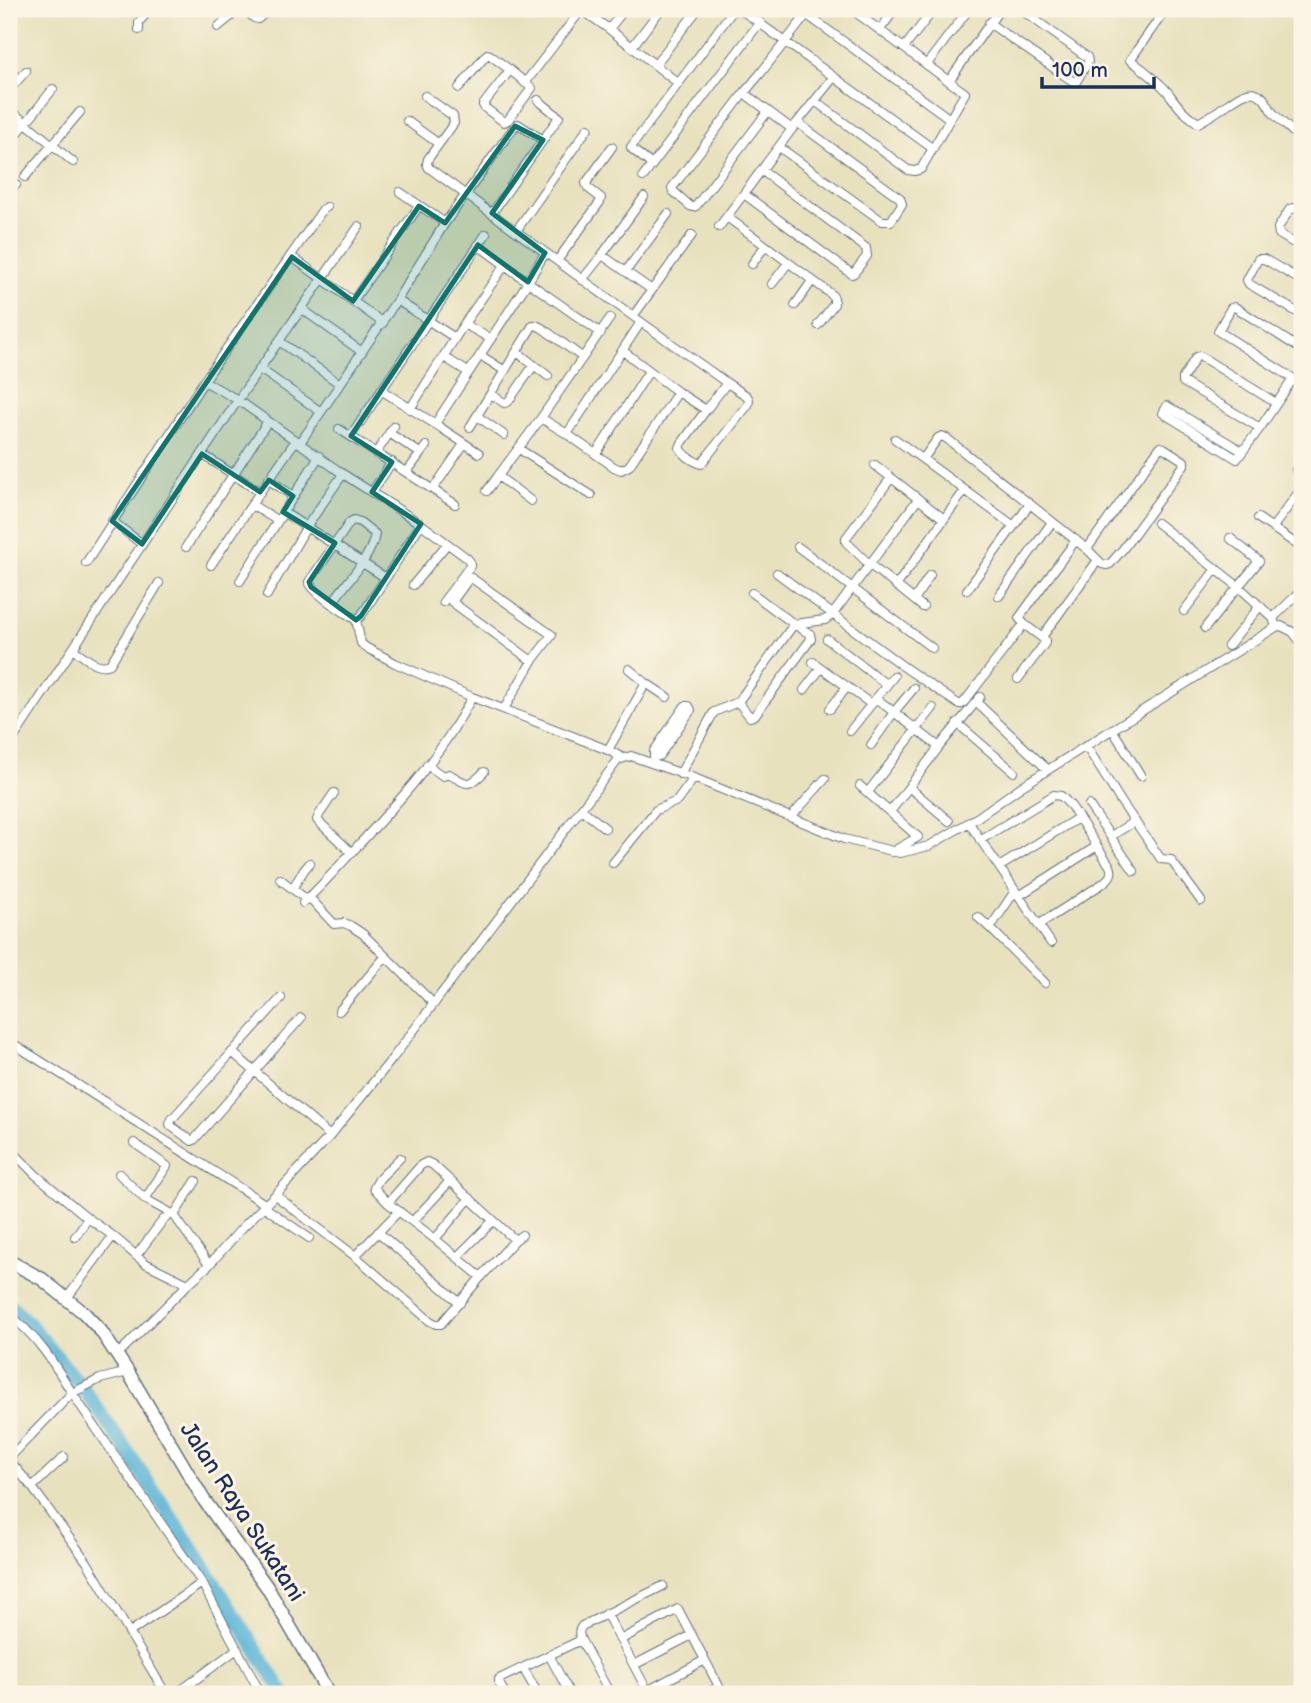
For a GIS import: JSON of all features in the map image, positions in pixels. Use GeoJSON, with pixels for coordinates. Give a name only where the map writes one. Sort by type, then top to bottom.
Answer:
{"type":"FeatureCollection","features":[{"type":"Feature","properties":{"kind":"main road","name":"Jalan Raya Sukatani"},"geometry":{"type":"LineString","coordinates":[[9,1261],[42,1279],[67,1298],[101,1331],[204,1500],[267,1587],[329,1694]]}},
{"type":"Feature","properties":{"kind":"street"},"geometry":{"type":"LineString","coordinates":[[139,30],[139,22],[150,9]]}},
{"type":"Feature","properties":{"kind":"street"},"geometry":{"type":"LineString","coordinates":[[218,27],[240,9]]}},
{"type":"Feature","properties":{"kind":"street"},"geometry":{"type":"LineString","coordinates":[[245,9],[258,19],[269,9]]}},
{"type":"Feature","properties":{"kind":"street"},"geometry":{"type":"LineString","coordinates":[[525,83],[582,9],[678,83]]}},
{"type":"Feature","properties":{"kind":"street"},"geometry":{"type":"LineString","coordinates":[[609,29],[625,9]]}},
{"type":"Feature","properties":{"kind":"street"},"geometry":{"type":"LineString","coordinates":[[632,47],[661,9]]}},
{"type":"Feature","properties":{"kind":"street"},"geometry":{"type":"LineString","coordinates":[[655,65],[698,9]]}},
{"type":"Feature","properties":{"kind":"street"},"geometry":{"type":"LineString","coordinates":[[652,165],[631,147],[734,9]]}},
{"type":"Feature","properties":{"kind":"street"},"geometry":{"type":"LineString","coordinates":[[740,9],[932,148]]}},
{"type":"Feature","properties":{"kind":"street"},"geometry":{"type":"LineString","coordinates":[[880,30],[895,9]]}},
{"type":"Feature","properties":{"kind":"street"},"geometry":{"type":"LineString","coordinates":[[904,48],[934,9]]}},
{"type":"Feature","properties":{"kind":"street"},"geometry":{"type":"LineString","coordinates":[[927,64],[969,9]]}},
{"type":"Feature","properties":{"kind":"street"},"geometry":{"type":"LineString","coordinates":[[949,80],[999,9]]}},
{"type":"Feature","properties":{"kind":"street"},"geometry":{"type":"LineString","coordinates":[[989,23],[1076,82],[1088,62],[1087,57],[1020,9]]}},
{"type":"Feature","properties":{"kind":"street"},"geometry":{"type":"LineString","coordinates":[[1166,9],[1130,60],[1170,95],[1183,112],[1198,123],[1226,106],[1233,98],[1255,93],[1264,98],[1269,108],[1302,142]]}},
{"type":"Feature","properties":{"kind":"street"},"geometry":{"type":"LineString","coordinates":[[815,101],[908,170],[915,171],[921,169],[965,93],[855,10]]}},
{"type":"Feature","properties":{"kind":"street"},"geometry":{"type":"LineString","coordinates":[[768,111],[696,206],[690,206],[673,191],[672,188],[805,11],[950,119]]}},
{"type":"Feature","properties":{"kind":"street"},"geometry":{"type":"LineString","coordinates":[[643,177],[760,22]]}},
{"type":"Feature","properties":{"kind":"street"},"geometry":{"type":"LineString","coordinates":[[459,88],[486,54],[510,70],[532,88],[504,122],[483,105],[510,70]]}},
{"type":"Feature","properties":{"kind":"street"},"geometry":{"type":"LineString","coordinates":[[9,90],[26,71]]}},
{"type":"Feature","properties":{"kind":"street"},"geometry":{"type":"LineString","coordinates":[[719,227],[833,78]]}},
{"type":"Feature","properties":{"kind":"street"},"geometry":{"type":"LineString","coordinates":[[9,144],[53,89]]}},
{"type":"Feature","properties":{"kind":"street"},"geometry":{"type":"LineString","coordinates":[[744,93],[900,198],[902,204],[891,221],[882,221],[779,147]]}},
{"type":"Feature","properties":{"kind":"street"},"geometry":{"type":"LineString","coordinates":[[425,96],[455,119],[428,159],[429,168],[747,396],[748,405],[701,464],[682,452],[681,443],[727,383]]}},
{"type":"Feature","properties":{"kind":"street"},"geometry":{"type":"LineString","coordinates":[[492,213],[561,114],[538,100]]}},
{"type":"Feature","properties":{"kind":"street"},"geometry":{"type":"LineString","coordinates":[[9,109],[73,162]]}},
{"type":"Feature","properties":{"kind":"street"},"geometry":{"type":"LineString","coordinates":[[25,177],[80,112]]}},
{"type":"Feature","properties":{"kind":"street"},"geometry":{"type":"LineString","coordinates":[[407,121],[439,144]]}},
{"type":"Feature","properties":{"kind":"street"},"geometry":{"type":"LineString","coordinates":[[211,565],[260,492],[321,412],[383,323],[445,223],[514,126],[518,124],[543,140]]}},
{"type":"Feature","properties":{"kind":"street"},"geometry":{"type":"LineString","coordinates":[[516,231],[588,128]]}},
{"type":"Feature","properties":{"kind":"street"},"geometry":{"type":"LineString","coordinates":[[557,261],[600,202],[601,198],[588,188],[586,183],[612,147]]}},
{"type":"Feature","properties":{"kind":"street"},"geometry":{"type":"LineString","coordinates":[[744,194],[850,274],[854,273],[867,256],[866,248],[761,170]]}},
{"type":"Feature","properties":{"kind":"street"},"geometry":{"type":"LineString","coordinates":[[400,192],[445,223]]}},
{"type":"Feature","properties":{"kind":"street"},"geometry":{"type":"LineString","coordinates":[[582,280],[644,197]]}},
{"type":"Feature","properties":{"kind":"street"},"geometry":{"type":"LineString","coordinates":[[353,301],[419,205]]}},
{"type":"Feature","properties":{"kind":"street"},"geometry":{"type":"LineString","coordinates":[[86,564],[204,381],[323,209],[327,207]]}},
{"type":"Feature","properties":{"kind":"street"},"geometry":{"type":"LineString","coordinates":[[1302,213],[1295,208],[1290,209],[1278,228],[1279,234],[1302,248]]}},
{"type":"Feature","properties":{"kind":"street"},"geometry":{"type":"LineString","coordinates":[[626,271],[668,214]]}},
{"type":"Feature","properties":{"kind":"street"},"geometry":{"type":"LineString","coordinates":[[727,217],[831,294],[834,304],[818,325]]}},
{"type":"Feature","properties":{"kind":"street"},"geometry":{"type":"LineString","coordinates":[[9,744],[238,400],[359,226]]}},
{"type":"Feature","properties":{"kind":"street"},"geometry":{"type":"LineString","coordinates":[[351,436],[486,234]]}},
{"type":"Feature","properties":{"kind":"street"},"geometry":{"type":"LineString","coordinates":[[567,435],[622,351],[652,289],[692,235]]}},
{"type":"Feature","properties":{"kind":"street"},"geometry":{"type":"LineString","coordinates":[[478,245],[601,333]]}},
{"type":"Feature","properties":{"kind":"street"},"geometry":{"type":"LineString","coordinates":[[752,264],[765,246]]}},
{"type":"Feature","properties":{"kind":"street"},"geometry":{"type":"LineString","coordinates":[[435,424],[545,253]]}},
{"type":"Feature","properties":{"kind":"street"},"geometry":{"type":"LineString","coordinates":[[602,255],[652,289]]}},
{"type":"Feature","properties":{"kind":"street"},"geometry":{"type":"LineString","coordinates":[[292,257],[383,323]]}},
{"type":"Feature","properties":{"kind":"street"},"geometry":{"type":"LineString","coordinates":[[1302,281],[1264,259],[1258,259],[1247,279],[1249,284],[1302,315]]}},
{"type":"Feature","properties":{"kind":"street"},"geometry":{"type":"LineString","coordinates":[[772,284],[788,263]]}},
{"type":"Feature","properties":{"kind":"street"},"geometry":{"type":"LineString","coordinates":[[410,409],[505,265]]}},
{"type":"Feature","properties":{"kind":"street"},"geometry":{"type":"LineString","coordinates":[[796,305],[812,281]]}},
{"type":"Feature","properties":{"kind":"street"},"geometry":{"type":"LineString","coordinates":[[397,300],[455,338]]}},
{"type":"Feature","properties":{"kind":"street"},"geometry":{"type":"LineString","coordinates":[[1302,350],[1235,307],[1231,308],[1218,331],[1302,384]]}},
{"type":"Feature","properties":{"kind":"street"},"geometry":{"type":"LineString","coordinates":[[302,309],[362,352]]}},
{"type":"Feature","properties":{"kind":"street"},"geometry":{"type":"LineString","coordinates":[[487,491],[610,318]]}},
{"type":"Feature","properties":{"kind":"street"},"geometry":{"type":"LineString","coordinates":[[464,324],[491,339]]}},
{"type":"Feature","properties":{"kind":"street"},"geometry":{"type":"LineString","coordinates":[[470,427],[536,324],[582,357]]}},
{"type":"Feature","properties":{"kind":"street"},"geometry":{"type":"LineString","coordinates":[[279,341],[340,384]]}},
{"type":"Feature","properties":{"kind":"street"},"geometry":{"type":"LineString","coordinates":[[622,351],[706,410]]}},
{"type":"Feature","properties":{"kind":"street"},"geometry":{"type":"LineString","coordinates":[[517,352],[548,376]]}},
{"type":"Feature","properties":{"kind":"street"},"geometry":{"type":"LineString","coordinates":[[480,355],[505,371]]}},
{"type":"Feature","properties":{"kind":"street"},"geometry":{"type":"LineString","coordinates":[[1260,428],[1184,382],[1196,357],[1200,356],[1276,404]]}},
{"type":"Feature","properties":{"kind":"street"},"geometry":{"type":"LineString","coordinates":[[444,357],[468,372]]}},
{"type":"Feature","properties":{"kind":"street"},"geometry":{"type":"LineString","coordinates":[[491,394],[503,402],[508,402],[534,365]]}},
{"type":"Feature","properties":{"kind":"street"},"geometry":{"type":"LineString","coordinates":[[260,369],[321,412]]}},
{"type":"Feature","properties":{"kind":"street"},"geometry":{"type":"LineString","coordinates":[[596,454],[649,371]]}},
{"type":"Feature","properties":{"kind":"street"},"geometry":{"type":"LineString","coordinates":[[1242,451],[1167,406],[1163,413],[1237,459],[1293,379]]}},
{"type":"Feature","properties":{"kind":"street"},"geometry":{"type":"LineString","coordinates":[[204,381],[238,400],[467,558],[470,566],[443,602]]}},
{"type":"Feature","properties":{"kind":"street"},"geometry":{"type":"LineString","coordinates":[[381,390],[479,453]]}},
{"type":"Feature","properties":{"kind":"street"},"geometry":{"type":"LineString","coordinates":[[541,418],[621,470],[629,466],[678,392]]}},
{"type":"Feature","properties":{"kind":"street"},"geometry":{"type":"LineString","coordinates":[[477,416],[503,435]]}},
{"type":"Feature","properties":{"kind":"street"},"geometry":{"type":"LineString","coordinates":[[186,547],[268,421]]}},
{"type":"Feature","properties":{"kind":"street"},"geometry":{"type":"LineString","coordinates":[[339,429],[456,504]]}},
{"type":"Feature","properties":{"kind":"street"},"geometry":{"type":"LineString","coordinates":[[376,453],[391,429],[423,450],[407,472]]}},
{"type":"Feature","properties":{"kind":"street"},"geometry":{"type":"LineString","coordinates":[[923,459],[942,436],[1107,565],[1115,560],[1184,465],[1184,461],[1160,447],[1087,549]]}},
{"type":"Feature","properties":{"kind":"street"},"geometry":{"type":"LineString","coordinates":[[895,439],[1014,526]]}},
{"type":"Feature","properties":{"kind":"street"},"geometry":{"type":"LineString","coordinates":[[433,489],[464,444]]}},
{"type":"Feature","properties":{"kind":"street"},"geometry":{"type":"LineString","coordinates":[[519,449],[591,495]]}},
{"type":"Feature","properties":{"kind":"street"},"geometry":{"type":"LineString","coordinates":[[202,454],[260,492]]}},
{"type":"Feature","properties":{"kind":"street"},"geometry":{"type":"LineString","coordinates":[[240,580],[319,456]]}},
{"type":"Feature","properties":{"kind":"street"},"geometry":{"type":"LineString","coordinates":[[372,492],[392,463]]}},
{"type":"Feature","properties":{"kind":"street"},"geometry":{"type":"LineString","coordinates":[[875,465],[944,519]]}},
{"type":"Feature","properties":{"kind":"street"},"geometry":{"type":"LineString","coordinates":[[267,595],[307,526],[343,474]]}},
{"type":"Feature","properties":{"kind":"street"},"geometry":{"type":"LineString","coordinates":[[498,476],[531,500]]}},
{"type":"Feature","properties":{"kind":"street"},"geometry":{"type":"LineString","coordinates":[[891,478],[846,538],[847,545],[923,607]]}},
{"type":"Feature","properties":{"kind":"street"},"geometry":{"type":"LineString","coordinates":[[269,480],[293,496]]}},
{"type":"Feature","properties":{"kind":"street"},"geometry":{"type":"LineString","coordinates":[[1273,527],[1302,488]]}},
{"type":"Feature","properties":{"kind":"street"},"geometry":{"type":"LineString","coordinates":[[897,586],[965,490]]}},
{"type":"Feature","properties":{"kind":"street"},"geometry":{"type":"LineString","coordinates":[[680,774],[714,712],[738,702],[794,624],[825,620],[833,614],[918,499]]}},
{"type":"Feature","properties":{"kind":"street"},"geometry":{"type":"LineString","coordinates":[[967,590],[1030,504]]}},
{"type":"Feature","properties":{"kind":"street"},"geometry":{"type":"LineString","coordinates":[[252,505],[278,521]]}},
{"type":"Feature","properties":{"kind":"street"},"geometry":{"type":"LineString","coordinates":[[283,512],[386,578]]}},
{"type":"Feature","properties":{"kind":"street"},"geometry":{"type":"LineString","coordinates":[[1258,518],[1301,545]]}},
{"type":"Feature","properties":{"kind":"street"},"geometry":{"type":"LineString","coordinates":[[332,603],[374,539],[375,534],[354,520],[309,582],[311,587],[332,603],[356,620],[361,643],[365,648],[472,697],[623,758]]}},
{"type":"Feature","properties":{"kind":"street"},"geometry":{"type":"LineString","coordinates":[[112,522],[142,544]]}},
{"type":"Feature","properties":{"kind":"street"},"geometry":{"type":"LineString","coordinates":[[999,596],[1052,522]]}},
{"type":"Feature","properties":{"kind":"street"},"geometry":{"type":"LineString","coordinates":[[1157,523],[1239,587],[1275,623],[1293,632],[1302,644]]}},
{"type":"Feature","properties":{"kind":"street"},"geometry":{"type":"LineString","coordinates":[[356,620],[421,524]]}},
{"type":"Feature","properties":{"kind":"street"},"geometry":{"type":"LineString","coordinates":[[1205,628],[1259,561],[1230,538]]}},
{"type":"Feature","properties":{"kind":"street"},"geometry":{"type":"LineString","coordinates":[[1018,679],[1045,643],[1045,640],[1019,618],[1076,540]]}},
{"type":"Feature","properties":{"kind":"street"},"geometry":{"type":"LineString","coordinates":[[413,585],[447,544]]}},
{"type":"Feature","properties":{"kind":"street"},"geometry":{"type":"LineString","coordinates":[[798,547],[932,649]]}},
{"type":"Feature","properties":{"kind":"street"},"geometry":{"type":"LineString","coordinates":[[1041,637],[1098,560]]}},
{"type":"Feature","properties":{"kind":"street"},"geometry":{"type":"LineString","coordinates":[[1184,611],[1216,569]]}},
{"type":"Feature","properties":{"kind":"street"},"geometry":{"type":"LineString","coordinates":[[777,573],[958,704],[962,704],[1024,624]]}},
{"type":"Feature","properties":{"kind":"street"},"geometry":{"type":"LineString","coordinates":[[914,600],[930,575]]}},
{"type":"Feature","properties":{"kind":"street"},"geometry":{"type":"LineString","coordinates":[[504,709],[532,661],[552,635],[470,577],[452,602],[532,661]]}},
{"type":"Feature","properties":{"kind":"street"},"geometry":{"type":"LineString","coordinates":[[73,649],[99,666],[110,664],[159,583]]}},
{"type":"Feature","properties":{"kind":"street"},"geometry":{"type":"LineString","coordinates":[[117,1355],[209,1265],[330,1136],[392,1059],[618,761],[631,756],[652,760],[680,774],[845,839],[892,852],[900,853],[929,846],[969,823],[1275,623],[1302,590]]}},
{"type":"Feature","properties":{"kind":"street"},"geometry":{"type":"LineString","coordinates":[[738,702],[750,717],[755,715],[811,639],[810,634],[752,593]]}},
{"type":"Feature","properties":{"kind":"street"},"geometry":{"type":"LineString","coordinates":[[1228,646],[1260,606]]}},
{"type":"Feature","properties":{"kind":"street"},"geometry":{"type":"LineString","coordinates":[[827,639],[887,685]]}},
{"type":"Feature","properties":{"kind":"street"},"geometry":{"type":"LineString","coordinates":[[804,690],[817,665],[846,688],[894,712],[939,747]]}},
{"type":"Feature","properties":{"kind":"street"},"geometry":{"type":"LineString","coordinates":[[629,669],[667,697]]}},
{"type":"Feature","properties":{"kind":"street"},"geometry":{"type":"LineString","coordinates":[[850,731],[894,676]]}},
{"type":"Feature","properties":{"kind":"street"},"geometry":{"type":"LineString","coordinates":[[608,750],[646,683]]}},
{"type":"Feature","properties":{"kind":"street"},"geometry":{"type":"LineString","coordinates":[[830,709],[846,688]]}},
{"type":"Feature","properties":{"kind":"street"},"geometry":{"type":"LineString","coordinates":[[872,745],[914,688]]}},
{"type":"Feature","properties":{"kind":"street"},"geometry":{"type":"LineString","coordinates":[[306,900],[378,824],[446,743],[472,697]]}},
{"type":"Feature","properties":{"kind":"street"},"geometry":{"type":"LineString","coordinates":[[890,812],[978,699],[1048,770]]}},
{"type":"Feature","properties":{"kind":"street"},"geometry":{"type":"LineString","coordinates":[[685,706],[689,706],[691,710],[659,755],[652,760],[654,751],[685,706]]}},
{"type":"Feature","properties":{"kind":"street"},"geometry":{"type":"LineString","coordinates":[[868,792],[933,708]]}},
{"type":"Feature","properties":{"kind":"street"},"geometry":{"type":"LineString","coordinates":[[957,723],[1014,772]]}},
{"type":"Feature","properties":{"kind":"street"},"geometry":{"type":"LineString","coordinates":[[1112,729],[1141,776]]}},
{"type":"Feature","properties":{"kind":"street"},"geometry":{"type":"LineString","coordinates":[[1086,746],[1161,859],[1171,860],[1201,901]]}},
{"type":"Feature","properties":{"kind":"street"},"geometry":{"type":"LineString","coordinates":[[427,765],[443,776],[449,774],[469,785],[484,772]]}},
{"type":"Feature","properties":{"kind":"street"},"geometry":{"type":"LineString","coordinates":[[613,863],[656,810],[677,801],[694,778]]}},
{"type":"Feature","properties":{"kind":"street"},"geometry":{"type":"LineString","coordinates":[[791,817],[825,779]]}},
{"type":"Feature","properties":{"kind":"street"},"geometry":{"type":"LineString","coordinates":[[860,786],[918,837],[892,852]]}},
{"type":"Feature","properties":{"kind":"street"},"geometry":{"type":"LineString","coordinates":[[910,788],[949,821]]}},
{"type":"Feature","properties":{"kind":"street"},"geometry":{"type":"LineString","coordinates":[[334,793],[317,820],[351,852]]}},
{"type":"Feature","properties":{"kind":"street"},"geometry":{"type":"LineString","coordinates":[[981,839],[1054,795],[1065,798],[1079,818],[1111,870],[1110,877],[1038,925]]}},
{"type":"Feature","properties":{"kind":"street"},"geometry":{"type":"LineString","coordinates":[[1089,806],[1134,871]]}},
{"type":"Feature","properties":{"kind":"street"},"geometry":{"type":"LineString","coordinates":[[581,809],[604,828]]}},
{"type":"Feature","properties":{"kind":"street"},"geometry":{"type":"LineString","coordinates":[[999,867],[1079,818]]}},
{"type":"Feature","properties":{"kind":"street"},"geometry":{"type":"LineString","coordinates":[[1111,836],[1135,821]]}},
{"type":"Feature","properties":{"kind":"street"},"geometry":{"type":"LineString","coordinates":[[969,823],[1051,943]]}},
{"type":"Feature","properties":{"kind":"street"},"geometry":{"type":"LineString","coordinates":[[990,928],[1017,893],[1097,846]]}},
{"type":"Feature","properties":{"kind":"street"},"geometry":{"type":"LineString","coordinates":[[292,889],[310,863]]}},
{"type":"Feature","properties":{"kind":"street"},"geometry":{"type":"LineString","coordinates":[[280,879],[334,924],[344,923],[363,934],[434,1004]]}},
{"type":"Feature","properties":{"kind":"street"},"geometry":{"type":"LineString","coordinates":[[978,917],[1045,983]]}},
{"type":"Feature","properties":{"kind":"street"},"geometry":{"type":"LineString","coordinates":[[339,1011],[386,957]]}},
{"type":"Feature","properties":{"kind":"street"},"geometry":{"type":"LineString","coordinates":[[281,998],[172,1119],[171,1126],[185,1137],[194,1140],[301,1018]]}},
{"type":"Feature","properties":{"kind":"street"},"geometry":{"type":"LineString","coordinates":[[9,1041],[264,1205],[309,1238]]}},
{"type":"Feature","properties":{"kind":"street"},"geometry":{"type":"LineString","coordinates":[[232,1052],[330,1136]]}},
{"type":"Feature","properties":{"kind":"street"},"geometry":{"type":"LineString","coordinates":[[134,1143],[167,1166],[145,1199]]}},
{"type":"Feature","properties":{"kind":"street"},"geometry":{"type":"LineString","coordinates":[[9,1148],[88,1219],[145,1263],[188,1284]]}},
{"type":"Feature","properties":{"kind":"street"},"geometry":{"type":"LineString","coordinates":[[400,1158],[379,1179],[374,1188],[388,1203],[481,1277]]}},
{"type":"Feature","properties":{"kind":"street"},"geometry":{"type":"LineString","coordinates":[[275,1195],[355,1256],[436,1324],[441,1324],[518,1237],[493,1221],[427,1162],[421,1165],[388,1203]]}},
{"type":"Feature","properties":{"kind":"street"},"geometry":{"type":"LineString","coordinates":[[119,1174],[145,1199],[173,1214],[209,1265]]}},
{"type":"Feature","properties":{"kind":"street"},"geometry":{"type":"LineString","coordinates":[[136,1255],[163,1220],[173,1214],[196,1181]]}},
{"type":"Feature","properties":{"kind":"street"},"geometry":{"type":"LineString","coordinates":[[413,1221],[450,1181]]}},
{"type":"Feature","properties":{"kind":"street"},"geometry":{"type":"LineString","coordinates":[[435,1239],[470,1198]]}},
{"type":"Feature","properties":{"kind":"street"},"geometry":{"type":"LineString","coordinates":[[355,1256],[399,1211]]}},
{"type":"Feature","properties":{"kind":"street"},"geometry":{"type":"LineString","coordinates":[[75,1237],[88,1219]]}},
{"type":"Feature","properties":{"kind":"street"},"geometry":{"type":"LineString","coordinates":[[457,1257],[493,1221]]}},
{"type":"Feature","properties":{"kind":"street"},"geometry":{"type":"LineString","coordinates":[[378,1232],[460,1303]]}},
{"type":"Feature","properties":{"kind":"street"},"geometry":{"type":"LineString","coordinates":[[67,1298],[113,1236]]}},
{"type":"Feature","properties":{"kind":"street"},"geometry":{"type":"LineString","coordinates":[[9,1315],[36,1341],[75,1391],[202,1583],[258,1693]]}},
{"type":"Feature","properties":{"kind":"street"},"geometry":{"type":"LineString","coordinates":[[128,1372],[100,1379],[75,1391],[9,1459],[88,1562],[166,1694]]}},
{"type":"Feature","properties":{"kind":"street"},"geometry":{"type":"LineString","coordinates":[[32,1487],[64,1457]]}},
{"type":"Feature","properties":{"kind":"street"},"geometry":{"type":"LineString","coordinates":[[130,1632],[202,1583]]}},
{"type":"Feature","properties":{"kind":"street"},"geometry":{"type":"LineString","coordinates":[[610,1694],[581,1640],[579,1634],[582,1626],[663,1586]]}},
{"type":"Feature","properties":{"kind":"street"},"geometry":{"type":"LineString","coordinates":[[620,1640],[678,1609],[721,1691],[705,1694]]}},
{"type":"Feature","properties":{"kind":"street"},"geometry":{"type":"LineString","coordinates":[[606,1613],[648,1693],[705,1660]]}},
{"type":"Feature","properties":{"kind":"street"},"geometry":{"type":"LineString","coordinates":[[634,1665],[692,1635]]}},
{"type":"Feature","properties":{"kind":"street"},"geometry":{"type":"LineString","coordinates":[[505,1694],[499,1683],[502,1676],[581,1640]]}},
{"type":"Feature","properties":{"kind":"street"},"geometry":{"type":"LineString","coordinates":[[176,1694],[237,1649]]}},
{"type":"Feature","properties":{"kind":"street"},"geometry":{"type":"LineString","coordinates":[[549,1655],[570,1694]]}},
{"type":"Feature","properties":{"kind":"street"},"geometry":{"type":"LineString","coordinates":[[523,1668],[538,1694]]}},
{"type":"Feature","properties":{"kind":"highlighted area"},"geometry":{"type":"Polygon","coordinates":[[[515,126],[543,140],[492,213],[545,253],[528,282],[478,245],[351,436],[392,462],[372,492],[421,524],[361,616],[356,620],[311,587],[309,582],[335,543],[283,512],[293,496],[269,480],[260,492],[202,454],[142,544],[112,521],[292,257],[353,301],[419,206],[445,223],[515,126]]]}},
{"type":"Feature","properties":{"kind":"waterway"},"geometry":{"type":"LineString","coordinates":[[9,1304],[82,1387],[123,1445],[198,1557],[284,1694]]}}]}
